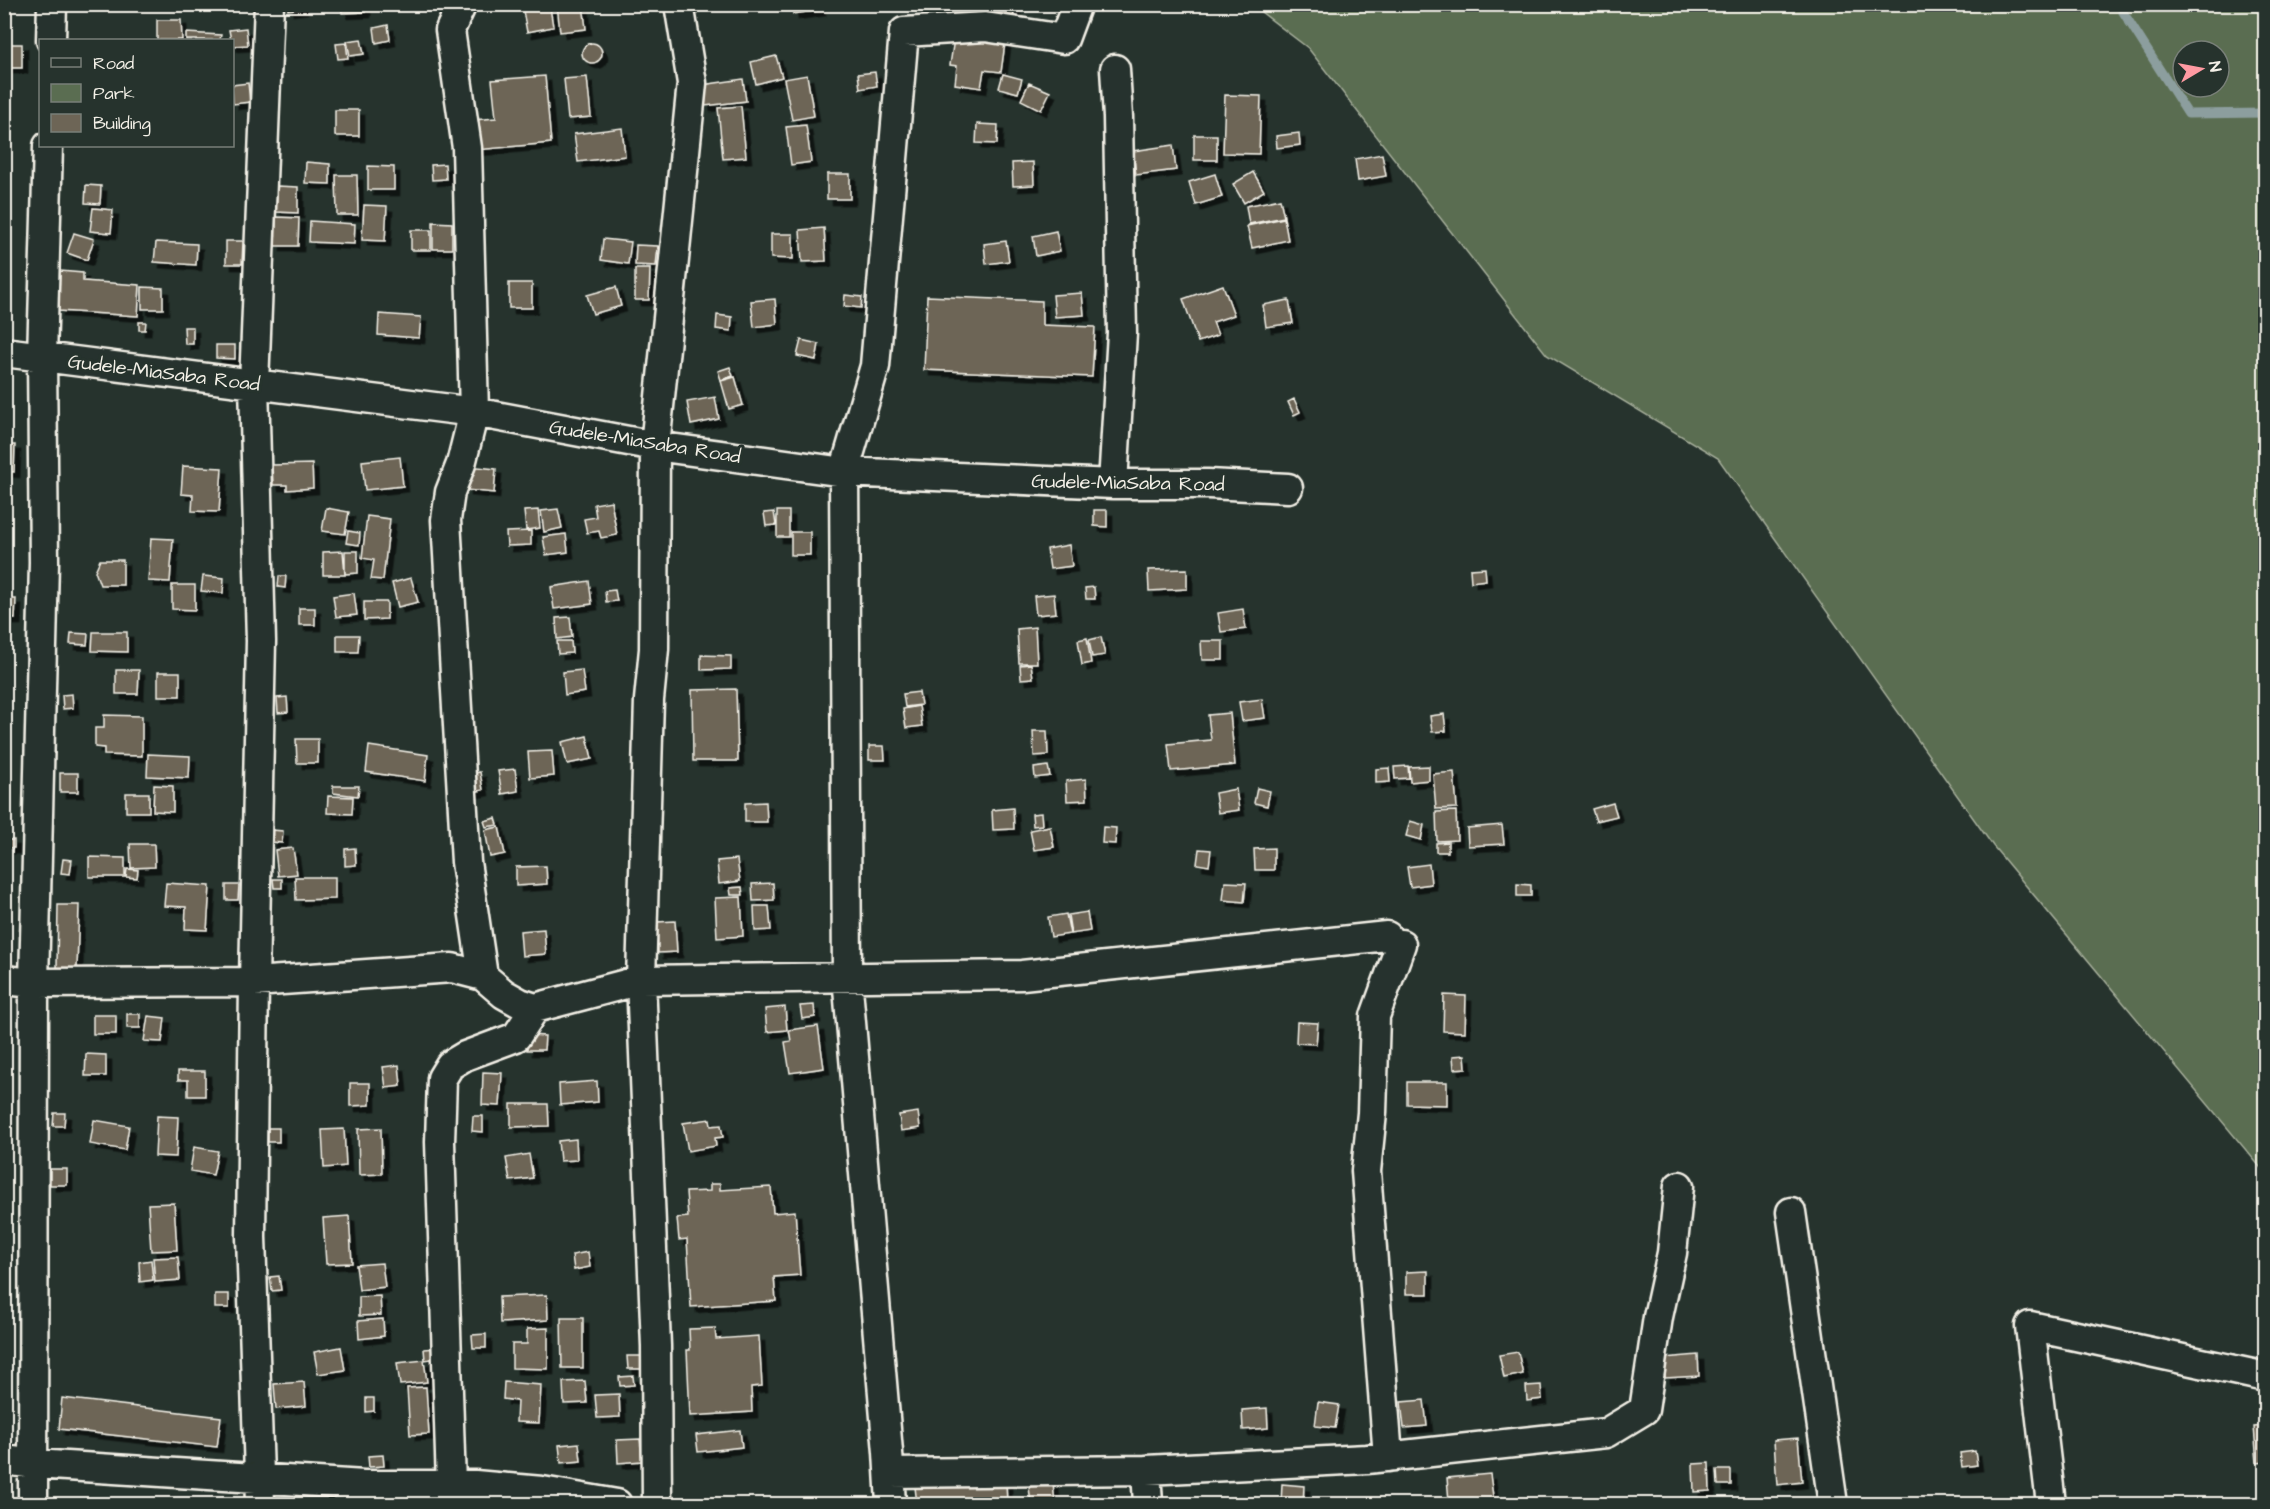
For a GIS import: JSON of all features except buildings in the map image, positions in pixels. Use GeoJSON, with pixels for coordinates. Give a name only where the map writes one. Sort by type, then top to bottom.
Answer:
{"type":"FeatureCollection","features":[{"type":"Feature","properties":{"kind":"street"},"geometry":{"type":"LineString","coordinates":[[51,39],[52,4]]}},
{"type":"Feature","properties":{"kind":"street"},"geometry":{"type":"LineString","coordinates":[[260,1492],[251,1237],[261,640],[254,384],[270,4]]}},
{"type":"Feature","properties":{"kind":"street"},"geometry":{"type":"LineString","coordinates":[[462,4],[450,30],[467,148],[474,412],[461,464],[450,492],[446,520],[466,862],[483,976]]}},
{"type":"Feature","properties":{"kind":"street"},"geometry":{"type":"LineString","coordinates":[[657,1504],[656,1346],[641,980],[649,700],[654,649],[655,446],[692,83],[679,4]]}},
{"type":"Feature","properties":{"kind":"street"},"geometry":{"type":"LineString","coordinates":[[891,1504],[847,976],[844,472],[875,366],[904,32],[985,27],[1064,39],[1077,4]]}},
{"type":"Feature","properties":{"kind":"street"},"geometry":{"type":"LineString","coordinates":[[1113,484],[1122,333],[1115,69]]}},
{"type":"Feature","properties":{"kind":"street"},"geometry":{"type":"LineString","coordinates":[[33,1504],[34,983],[44,562],[42,358],[48,147]]}},
{"type":"Feature","properties":{"kind":"street","name":"Gudele-MiaSaba Road"},"geometry":{"type":"LineString","coordinates":[[4,352],[474,412],[655,446],[844,472],[1113,484],[1209,484],[1288,488]]}},
{"type":"Feature","properties":{"kind":"street"},"geometry":{"type":"LineString","coordinates":[[4,980],[34,983],[254,982],[452,968],[483,976],[504,994],[535,1008],[641,980],[1022,975],[1394,940],[1375,1016],[1372,1113],[1366,1171],[1388,1457]]}},
{"type":"Feature","properties":{"kind":"street"},"geometry":{"type":"LineString","coordinates":[[467,1492],[440,1142],[442,1077],[450,1065],[465,1056],[516,1037],[535,1008]]}},
{"type":"Feature","properties":{"kind":"street"},"geometry":{"type":"LineString","coordinates":[[890,1473],[1146,1470],[1388,1457],[1606,1433],[1644,1410],[1658,1317],[1672,1253],[1679,1186]]}},
{"type":"Feature","properties":{"kind":"street"},"geometry":{"type":"LineString","coordinates":[[1791,1212],[1833,1504]]}},
{"type":"Feature","properties":{"kind":"street"},"geometry":{"type":"LineString","coordinates":[[2051,1504],[2030,1326],[2265,1377]]}},
{"type":"Feature","properties":{"kind":"street"},"geometry":{"type":"LineString","coordinates":[[4,1460],[260,1492],[364,1485],[467,1492],[542,1491],[617,1504]]}},
{"type":"Feature","properties":{"kind":"street"},"geometry":{"type":"LineString","coordinates":[[1146,1470],[1148,1504]]}},
{"type":"Feature","properties":{"kind":"green space"},"geometry":{"type":"Polygon","coordinates":[[[1252,5],[2265,5],[2265,1173],[1993,846],[1718,458],[1547,355],[1308,48],[1252,5]]]}},
{"type":"Feature","properties":{"kind":"waterway"},"geometry":{"type":"LineString","coordinates":[[2118,4],[2188,114],[2266,113]]}}]}
